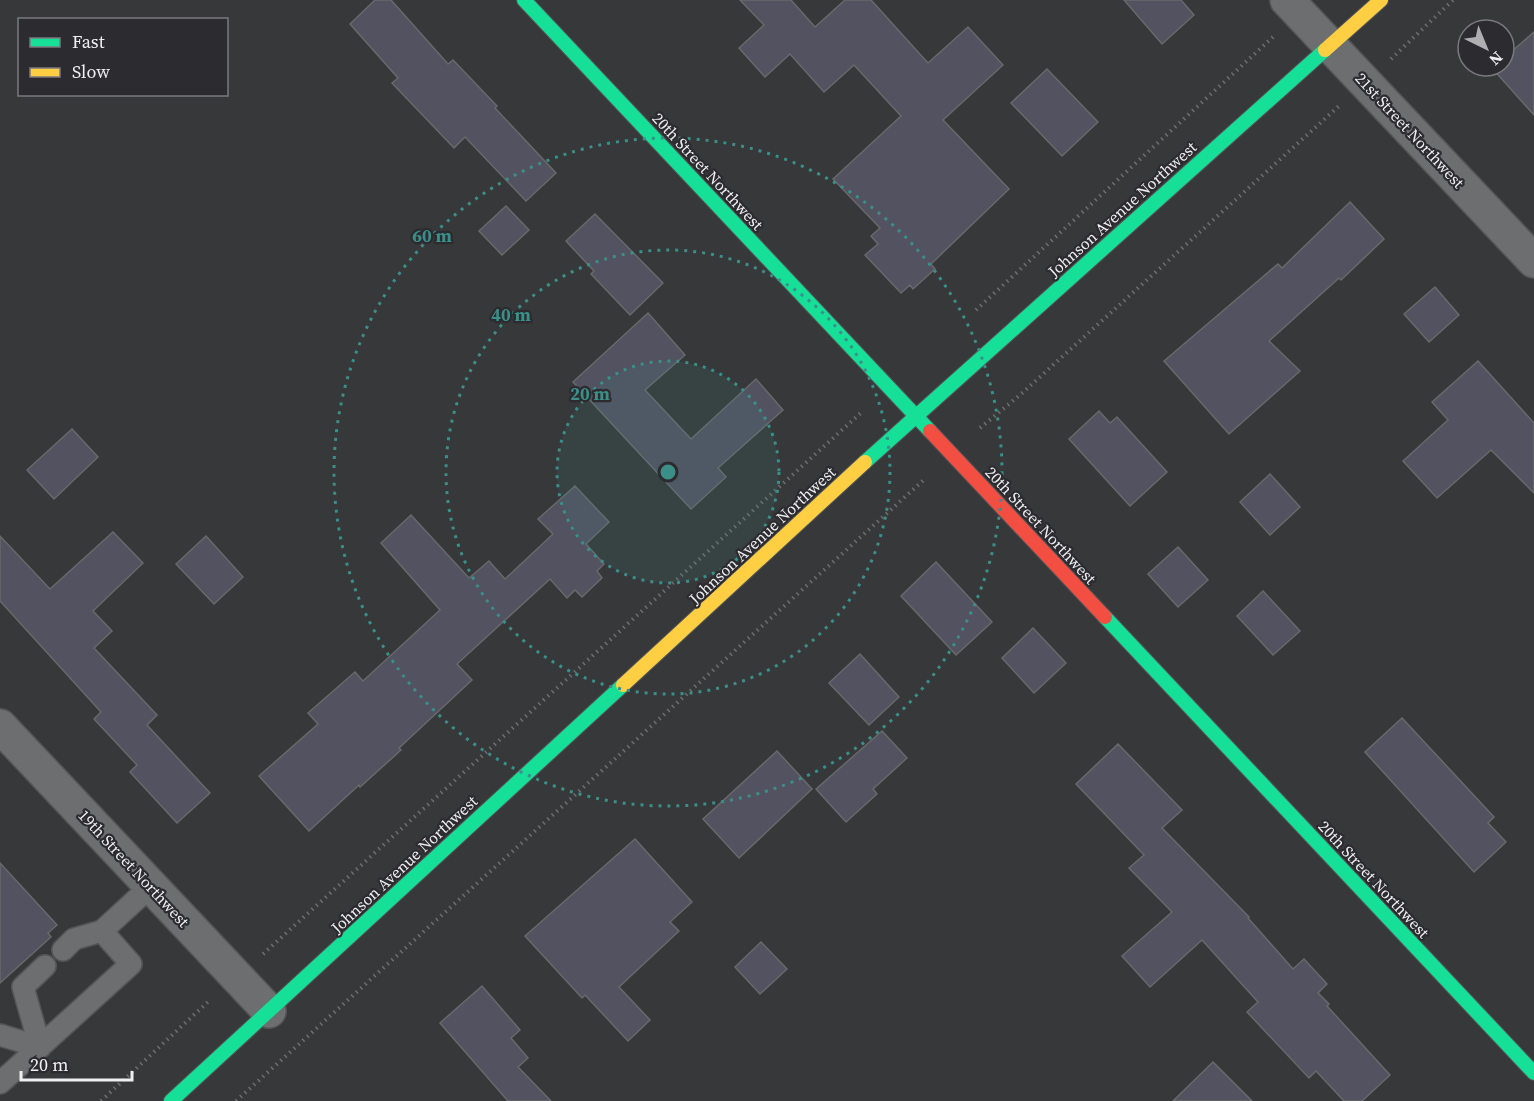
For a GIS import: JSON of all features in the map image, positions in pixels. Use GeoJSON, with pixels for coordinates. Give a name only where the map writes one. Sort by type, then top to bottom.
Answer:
{"type":"FeatureCollection","features":[{"type":"Feature","properties":{"kind":"street","name":"20th Street Northwest"},"geometry":{"type":"LineString","coordinates":[[524,0],[1534,1073]]}},
{"type":"Feature","properties":{"kind":"street","name":"Johnson Avenue Northwest"},"geometry":{"type":"LineString","coordinates":[[177,1098],[916,415],[1381,0]]}},
{"type":"Feature","properties":{"kind":"street","name":"21st Street Northwest"},"geometry":{"type":"LineString","coordinates":[[1293,7],[1534,261]]}},
{"type":"Feature","properties":{"kind":"street","name":"19th Street Northwest"},"geometry":{"type":"LineString","coordinates":[[0,726],[269,1011]]}},
{"type":"Feature","properties":{"kind":"lane"},"geometry":{"type":"LineString","coordinates":[[63,950],[74,939],[102,931],[151,886]]}},
{"type":"Feature","properties":{"kind":"lane"},"geometry":{"type":"LineString","coordinates":[[0,1083],[131,964],[102,931]]}},
{"type":"Feature","properties":{"kind":"lane"},"geometry":{"type":"LineString","coordinates":[[39,1047],[23,987],[45,966]]}},
{"type":"Feature","properties":{"kind":"lane"},"geometry":{"type":"LineString","coordinates":[[0,1035],[39,1047]]}},
{"type":"Feature","properties":{"kind":"path"},"geometry":{"type":"LineString","coordinates":[[980,428],[1020,395],[1453,0]]}},
{"type":"Feature","properties":{"kind":"path"},"geometry":{"type":"LineString","coordinates":[[975,310],[1293,7]]}},
{"type":"Feature","properties":{"kind":"path"},"geometry":{"type":"LineString","coordinates":[[101,1101],[889,387]]}},
{"type":"Feature","properties":{"kind":"path"},"geometry":{"type":"LineString","coordinates":[[236,1101],[926,477]]}},
{"type":"Feature","properties":{"kind":"building"},"geometry":{"type":"Polygon","coordinates":[[[375,0],[391,0],[448,64],[453,60],[497,106],[495,108],[556,173],[526,201],[465,137],[454,148],[392,83],[398,78],[350,24],[375,0]]]}},
{"type":"Feature","properties":{"kind":"building"},"geometry":{"type":"Polygon","coordinates":[[[740,0],[791,0],[815,27],[845,0],[871,0],[928,63],[968,27],[1003,65],[943,120],[1009,189],[931,264],[935,269],[913,289],[910,285],[901,293],[865,255],[878,244],[871,236],[880,228],[833,179],[901,116],[854,65],[824,92],[790,54],[765,77],[739,48],[764,25],[740,0]]]}},
{"type":"Feature","properties":{"kind":"building"},"geometry":{"type":"Polygon","coordinates":[[[1124,0],[1181,0],[1194,15],[1162,44],[1124,0]]]}},
{"type":"Feature","properties":{"kind":"building"},"geometry":{"type":"Polygon","coordinates":[[[1534,32],[1534,115],[1501,78],[1516,78],[1516,48],[1534,32]]]}},
{"type":"Feature","properties":{"kind":"building"},"geometry":{"type":"Polygon","coordinates":[[[1047,69],[1098,122],[1062,156],[1011,103],[1047,69]]]}},
{"type":"Feature","properties":{"kind":"building"},"geometry":{"type":"Polygon","coordinates":[[[1350,202],[1384,239],[1341,280],[1339,278],[1269,341],[1300,371],[1229,434],[1164,361],[1278,264],[1282,268],[1350,202]]]}},
{"type":"Feature","properties":{"kind":"building"},"geometry":{"type":"Polygon","coordinates":[[[506,206],[529,230],[502,255],[479,231],[506,206]]]}},
{"type":"Feature","properties":{"kind":"building"},"geometry":{"type":"Polygon","coordinates":[[[595,214],[663,283],[630,315],[591,274],[594,271],[566,241],[595,214]]]}},
{"type":"Feature","properties":{"kind":"building"},"geometry":{"type":"Polygon","coordinates":[[[1435,287],[1459,315],[1429,342],[1404,314],[1435,287]]]}},
{"type":"Feature","properties":{"kind":"building"},"geometry":{"type":"Polygon","coordinates":[[[648,313],[685,355],[645,390],[691,439],[756,379],[783,410],[718,468],[726,477],[691,509],[573,382],[648,313]]]}},
{"type":"Feature","properties":{"kind":"building"},"geometry":{"type":"Polygon","coordinates":[[[1478,361],[1534,423],[1534,493],[1491,450],[1437,498],[1403,461],[1448,420],[1432,402],[1478,361]]]}},
{"type":"Feature","properties":{"kind":"building"},"geometry":{"type":"Polygon","coordinates":[[[1099,411],[1110,423],[1117,417],[1167,472],[1130,506],[1069,439],[1099,411]]]}},
{"type":"Feature","properties":{"kind":"building"},"geometry":{"type":"Polygon","coordinates":[[[72,429],[98,457],[54,499],[27,470],[72,429]]]}},
{"type":"Feature","properties":{"kind":"building"},"geometry":{"type":"Polygon","coordinates":[[[1270,474],[1300,507],[1270,535],[1240,502],[1270,474]]]}},
{"type":"Feature","properties":{"kind":"building"},"geometry":{"type":"Polygon","coordinates":[[[575,486],[609,522],[586,544],[604,564],[597,571],[602,578],[582,597],[575,590],[567,598],[550,579],[457,664],[472,680],[399,748],[401,750],[309,831],[259,776],[318,724],[308,713],[355,672],[363,681],[440,610],[381,543],[411,515],[469,578],[489,561],[505,579],[553,534],[538,519],[575,486]]]}},
{"type":"Feature","properties":{"kind":"building"},"geometry":{"type":"Polygon","coordinates":[[[113,532],[143,563],[93,611],[112,631],[94,648],[157,715],[147,725],[210,793],[177,823],[130,772],[137,765],[94,719],[101,712],[0,601],[0,536],[50,589],[113,532]]]}},
{"type":"Feature","properties":{"kind":"building"},"geometry":{"type":"Polygon","coordinates":[[[206,536],[243,577],[214,604],[176,564],[206,536]]]}},
{"type":"Feature","properties":{"kind":"building"},"geometry":{"type":"Polygon","coordinates":[[[1178,547],[1208,580],[1178,607],[1148,574],[1178,547]]]}},
{"type":"Feature","properties":{"kind":"building"},"geometry":{"type":"Polygon","coordinates":[[[936,562],[992,622],[956,655],[901,596],[936,562]]]}},
{"type":"Feature","properties":{"kind":"building"},"geometry":{"type":"Polygon","coordinates":[[[1263,591],[1300,631],[1273,655],[1237,616],[1263,591]]]}},
{"type":"Feature","properties":{"kind":"building"},"geometry":{"type":"Polygon","coordinates":[[[1033,628],[1066,663],[1034,693],[1002,658],[1033,628]]]}},
{"type":"Feature","properties":{"kind":"building"},"geometry":{"type":"Polygon","coordinates":[[[860,654],[899,697],[869,725],[829,683],[860,654]]]}},
{"type":"Feature","properties":{"kind":"building"},"geometry":{"type":"Polygon","coordinates":[[[1402,718],[1494,817],[1488,823],[1506,842],[1474,872],[1365,752],[1402,718]]]}},
{"type":"Feature","properties":{"kind":"building"},"geometry":{"type":"Polygon","coordinates":[[[882,731],[907,758],[873,789],[877,794],[846,822],[816,789],[882,731]]]}},
{"type":"Feature","properties":{"kind":"building"},"geometry":{"type":"Polygon","coordinates":[[[1118,744],[1182,810],[1162,828],[1249,917],[1293,969],[1304,959],[1327,984],[1318,993],[1329,1004],[1327,1006],[1390,1075],[1362,1101],[1344,1101],[1316,1071],[1309,1078],[1247,1012],[1258,1002],[1202,940],[1150,987],[1122,956],[1172,912],[1129,868],[1144,855],[1076,784],[1118,744]]]}},
{"type":"Feature","properties":{"kind":"building"},"geometry":{"type":"Polygon","coordinates":[[[777,751],[812,789],[739,858],[703,819],[777,751]]]}},
{"type":"Feature","properties":{"kind":"building"},"geometry":{"type":"Polygon","coordinates":[[[635,839],[692,902],[670,922],[679,931],[619,987],[650,1020],[628,1041],[585,995],[582,998],[525,936],[635,839]]]}},
{"type":"Feature","properties":{"kind":"building"},"geometry":{"type":"Polygon","coordinates":[[[0,863],[57,925],[48,933],[51,937],[0,983],[0,863]]]}},
{"type":"Feature","properties":{"kind":"building"},"geometry":{"type":"Polygon","coordinates":[[[761,942],[787,969],[760,994],[735,967],[761,942]]]}},
{"type":"Feature","properties":{"kind":"building"},"geometry":{"type":"Polygon","coordinates":[[[482,986],[520,1030],[511,1038],[528,1058],[518,1067],[551,1101],[508,1101],[440,1023],[482,986]]]}},
{"type":"Feature","properties":{"kind":"building"},"geometry":{"type":"Polygon","coordinates":[[[1213,1062],[1252,1101],[1173,1101],[1213,1062]]]}},
{"type":"Feature","properties":{"kind":"traffic: fast"},"geometry":{"type":"LineString","coordinates":[[524,0],[930,431]]}},
{"type":"Feature","properties":{"kind":"traffic: fast"},"geometry":{"type":"LineString","coordinates":[[865,462],[1325,50]]}},
{"type":"Feature","properties":{"kind":"traffic: fast"},"geometry":{"type":"LineString","coordinates":[[1105,617],[1534,1073]]}},
{"type":"Feature","properties":{"kind":"traffic: fast"},"geometry":{"type":"LineString","coordinates":[[171,1101],[623,685]]}},
{"type":"Feature","properties":{"kind":"traffic: slow"},"geometry":{"type":"LineString","coordinates":[[1325,50],[1381,0]]}},
{"type":"Feature","properties":{"kind":"traffic: slow"},"geometry":{"type":"LineString","coordinates":[[623,685],[865,462]]}},
{"type":"Feature","properties":{"kind":"traffic: jam"},"geometry":{"type":"LineString","coordinates":[[930,431],[1105,617]]}}]}
